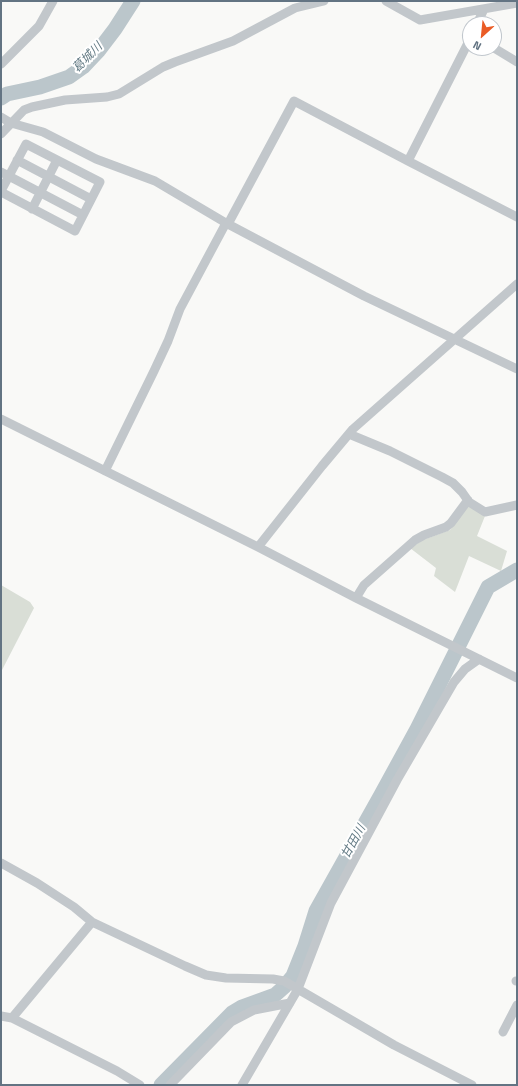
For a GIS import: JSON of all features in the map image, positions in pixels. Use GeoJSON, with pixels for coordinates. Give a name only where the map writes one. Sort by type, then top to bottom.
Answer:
{"type":"FeatureCollection","features":[{"type":"Feature","properties":{"kind":"street"},"geometry":{"type":"LineString","coordinates":[[1,64],[36,30],[53,1]]}},
{"type":"Feature","properties":{"kind":"street"},"geometry":{"type":"LineString","coordinates":[[1,134],[6,120],[24,110],[65,100],[107,98],[119,94],[163,67],[233,41],[295,8],[324,1]]}},
{"type":"Feature","properties":{"kind":"street"},"geometry":{"type":"LineString","coordinates":[[386,1],[420,20],[517,3]]}},
{"type":"Feature","properties":{"kind":"street"},"geometry":{"type":"LineString","coordinates":[[481,16],[484,9]]}},
{"type":"Feature","properties":{"kind":"street"},"geometry":{"type":"LineString","coordinates":[[502,53],[517,62]]}},
{"type":"Feature","properties":{"kind":"street"},"geometry":{"type":"LineString","coordinates":[[408,161],[462,55]]}},
{"type":"Feature","properties":{"kind":"street"},"geometry":{"type":"LineString","coordinates":[[105,471],[168,341],[180,309],[294,101],[517,217]]}},
{"type":"Feature","properties":{"kind":"street"},"geometry":{"type":"LineString","coordinates":[[6,120],[43,132],[96,159],[155,182],[227,224],[364,296],[517,369]]}},
{"type":"Feature","properties":{"kind":"street"},"geometry":{"type":"LineString","coordinates":[[26,144],[100,182],[75,231],[1,192],[5,174],[17,160],[26,144]]}},
{"type":"Feature","properties":{"kind":"street"},"geometry":{"type":"LineString","coordinates":[[17,160],[91,199]]}},
{"type":"Feature","properties":{"kind":"street"},"geometry":{"type":"LineString","coordinates":[[32,209],[57,160]]}},
{"type":"Feature","properties":{"kind":"street"},"geometry":{"type":"LineString","coordinates":[[5,174],[83,214]]}},
{"type":"Feature","properties":{"kind":"street"},"geometry":{"type":"LineString","coordinates":[[258,547],[349,434],[517,284]]}},
{"type":"Feature","properties":{"kind":"street"},"geometry":{"type":"LineString","coordinates":[[1,418],[517,678]]}},
{"type":"Feature","properties":{"kind":"street"},"geometry":{"type":"LineString","coordinates":[[349,434],[390,451],[442,476],[453,483],[468,500],[485,512],[517,504]]}},
{"type":"Feature","properties":{"kind":"street"},"geometry":{"type":"LineString","coordinates":[[356,598],[364,585],[415,540],[446,527],[451,523],[468,500]]}},
{"type":"Feature","properties":{"kind":"street"},"geometry":{"type":"LineString","coordinates":[[242,1085],[290,1003],[331,903],[397,780],[454,682],[465,669],[479,659]]}},
{"type":"Feature","properties":{"kind":"street"},"geometry":{"type":"LineString","coordinates":[[1,863],[37,883],[74,907],[92,922],[206,975],[226,978],[273,979],[284,981],[394,1045],[472,1085]]}},
{"type":"Feature","properties":{"kind":"street"},"geometry":{"type":"LineString","coordinates":[[12,1018],[92,922]]}},
{"type":"Feature","properties":{"kind":"street"},"geometry":{"type":"LineString","coordinates":[[170,1085],[231,1022],[254,1010],[290,1003]]}},
{"type":"Feature","properties":{"kind":"street"},"geometry":{"type":"LineString","coordinates":[[502,1032],[517,1005]]}},
{"type":"Feature","properties":{"kind":"street"},"geometry":{"type":"LineString","coordinates":[[1,1016],[12,1018],[117,1071],[140,1085]]}},
{"type":"Feature","properties":{"kind":"shaded area"},"geometry":{"type":"Polygon","coordinates":[[[468,506],[485,516],[477,536],[507,551],[501,571],[469,556],[455,592],[434,576],[436,568],[410,548],[423,540],[450,530],[468,506]]]}},
{"type":"Feature","properties":{"kind":"shaded area"},"geometry":{"type":"Polygon","coordinates":[[[1,585],[30,602],[34,608],[1,672],[1,585]]]}},
{"type":"Feature","properties":{"kind":"waterway","name":"葛城川"},"geometry":{"type":"LineString","coordinates":[[1,98],[7,94],[40,87],[69,77],[83,67],[99,50],[115,29],[133,1]]}},
{"type":"Feature","properties":{"kind":"waterway","name":"甘田川"},"geometry":{"type":"LineString","coordinates":[[161,1085],[232,1013],[242,1007],[275,995],[293,976],[305,946],[316,911],[417,729],[488,587],[517,570]]}}]}
